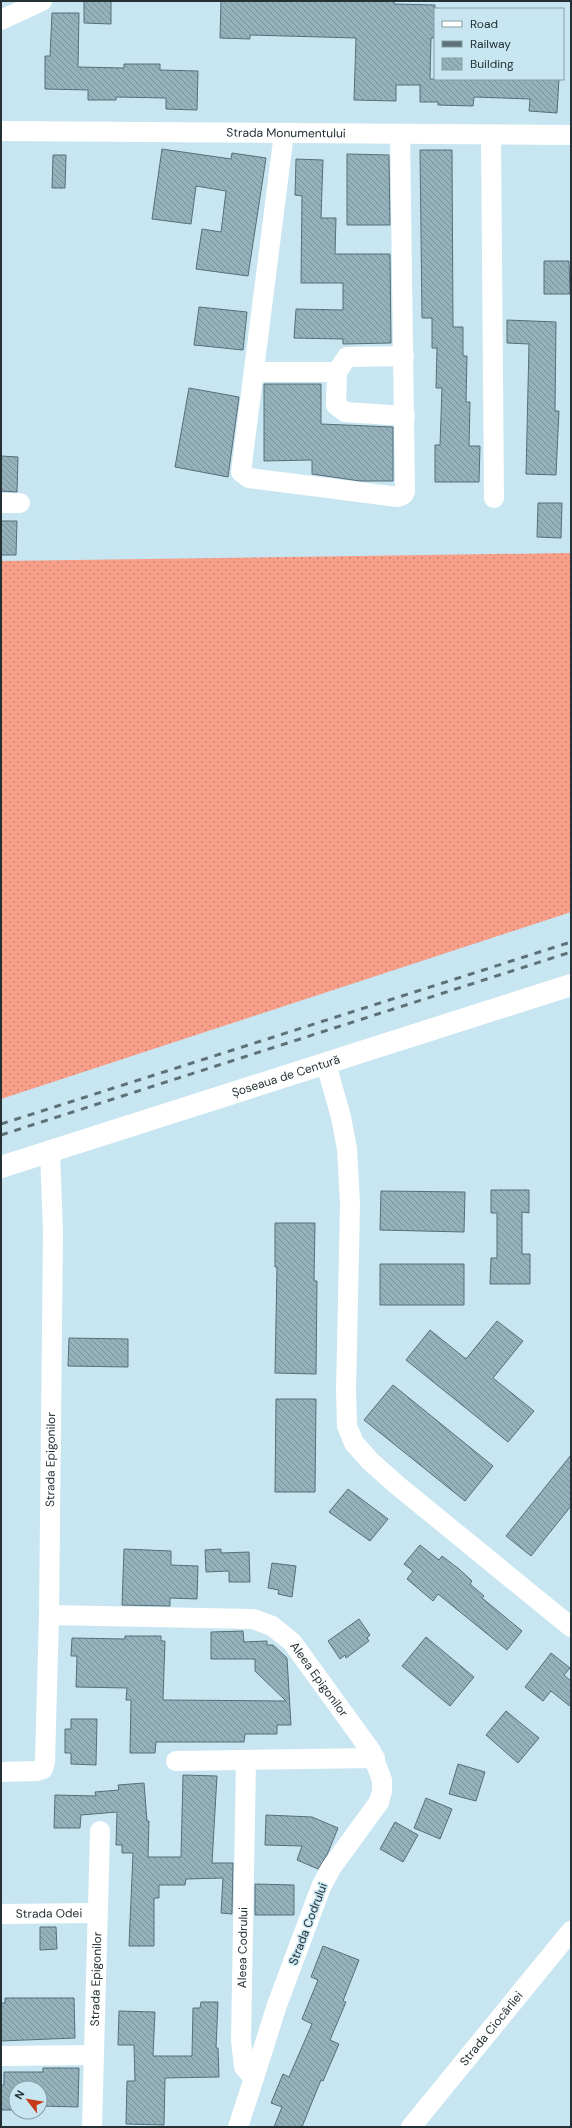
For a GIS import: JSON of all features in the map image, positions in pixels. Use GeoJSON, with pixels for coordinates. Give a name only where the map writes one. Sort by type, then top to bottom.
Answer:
{"type":"FeatureCollection","features":[{"type":"Feature","properties":{"kind":"main road","name":"Șoseaua de Centură"},"geometry":{"type":"LineString","coordinates":[[1,1167],[571,985]]}},
{"type":"Feature","properties":{"kind":"street"},"geometry":{"type":"LineString","coordinates":[[1,20],[42,1]]}},
{"type":"Feature","properties":{"kind":"street","name":"Strada Monumentului"},"geometry":{"type":"LineString","coordinates":[[1,131],[571,135]]}},
{"type":"Feature","properties":{"kind":"street"},"geometry":{"type":"LineString","coordinates":[[284,133],[241,472],[249,478],[398,497],[403,495],[405,490],[400,134]]}},
{"type":"Feature","properties":{"kind":"street"},"geometry":{"type":"LineString","coordinates":[[491,135],[494,498]]}},
{"type":"Feature","properties":{"kind":"street"},"geometry":{"type":"LineString","coordinates":[[571,135],[571,140]]}},
{"type":"Feature","properties":{"kind":"street"},"geometry":{"type":"LineString","coordinates":[[404,356],[347,357],[337,372],[336,405],[345,412],[405,416]]}},
{"type":"Feature","properties":{"kind":"street"},"geometry":{"type":"LineString","coordinates":[[254,372],[337,372]]}},
{"type":"Feature","properties":{"kind":"street"},"geometry":{"type":"LineString","coordinates":[[326,1064],[341,1117],[347,1149],[350,1205],[346,1392],[347,1426],[354,1443],[370,1461],[397,1485],[571,1627]]}},
{"type":"Feature","properties":{"kind":"street","name":"Strada Epigonilor"},"geometry":{"type":"LineString","coordinates":[[1,1772],[37,1771],[43,1768],[46,1756],[53,1239],[50,1151]]}},
{"type":"Feature","properties":{"kind":"street","name":"Aleea Epigonilor"},"geometry":{"type":"LineString","coordinates":[[49,1614],[253,1619],[263,1622],[282,1633],[292,1642],[342,1709],[375,1758]]}},
{"type":"Feature","properties":{"kind":"street"},"geometry":{"type":"LineString","coordinates":[[176,1761],[375,1758]]}},
{"type":"Feature","properties":{"kind":"street","name":"Strada Codrului"},"geometry":{"type":"LineString","coordinates":[[254,2078],[280,1998],[321,1887],[331,1868],[381,1797],[382,1780],[375,1758]]}},
{"type":"Feature","properties":{"kind":"street","name":"Aleea Codrului"},"geometry":{"type":"LineString","coordinates":[[246,1761],[240,2040],[244,2067],[254,2078]]}},
{"type":"Feature","properties":{"kind":"street","name":"Strada Epigonilor"},"geometry":{"type":"LineString","coordinates":[[92,2127],[100,1831]]}},
{"type":"Feature","properties":{"kind":"street","name":"Strada Odei"},"geometry":{"type":"LineString","coordinates":[[1,1914],[97,1913]]}},
{"type":"Feature","properties":{"kind":"street","name":"Strada Ciocârliei"},"geometry":{"type":"LineString","coordinates":[[411,2127],[571,1931]]}},
{"type":"Feature","properties":{"kind":"street"},"geometry":{"type":"LineString","coordinates":[[1,2056],[94,2054]]}},
{"type":"Feature","properties":{"kind":"street"},"geometry":{"type":"LineString","coordinates":[[238,2127],[254,2078]]}},
{"type":"Feature","properties":{"kind":"shaded area"},"geometry":{"type":"Polygon","coordinates":[[[571,553],[571,912],[1,1099],[1,561],[571,553]]]}},
{"type":"Feature","properties":{"kind":"building"},"geometry":{"type":"Polygon","coordinates":[[[84,1],[111,1],[111,24],[84,23],[84,1]]]}},
{"type":"Feature","properties":{"kind":"building"},"geometry":{"type":"Polygon","coordinates":[[[221,1],[394,1],[394,4],[435,5],[434,38],[431,38],[430,79],[559,80],[557,113],[529,111],[530,99],[474,97],[473,106],[438,105],[438,102],[420,102],[420,85],[396,85],[396,101],[354,100],[356,38],[250,35],[250,39],[220,38],[221,1]]]}},
{"type":"Feature","properties":{"kind":"building"},"geometry":{"type":"Polygon","coordinates":[[[52,13],[79,13],[78,67],[124,68],[124,64],[160,64],[160,70],[198,71],[197,110],[166,109],[166,98],[116,97],[116,100],[88,100],[88,90],[45,89],[45,56],[50,56],[52,13]]]}},
{"type":"Feature","properties":{"kind":"building"},"geometry":{"type":"Polygon","coordinates":[[[162,149],[231,159],[232,153],[266,158],[248,276],[196,269],[202,229],[221,232],[226,191],[196,186],[191,224],[152,219],[162,149]]]}},
{"type":"Feature","properties":{"kind":"building"},"geometry":{"type":"Polygon","coordinates":[[[420,150],[452,150],[453,327],[463,327],[463,356],[467,356],[466,402],[470,402],[469,446],[480,446],[479,482],[435,482],[435,445],[440,445],[442,388],[436,388],[437,348],[432,348],[432,318],[422,318],[420,150]]]}},
{"type":"Feature","properties":{"kind":"building"},"geometry":{"type":"Polygon","coordinates":[[[347,154],[389,155],[390,225],[347,225],[347,154]]]}},
{"type":"Feature","properties":{"kind":"building"},"geometry":{"type":"Polygon","coordinates":[[[53,155],[66,155],[65,188],[52,188],[53,155]]]}},
{"type":"Feature","properties":{"kind":"building"},"geometry":{"type":"Polygon","coordinates":[[[296,159],[323,160],[321,218],[336,218],[335,254],[390,254],[391,343],[343,344],[343,339],[294,338],[296,309],[343,310],[343,283],[301,283],[302,196],[295,195],[296,159]]]}},
{"type":"Feature","properties":{"kind":"building"},"geometry":{"type":"Polygon","coordinates":[[[544,261],[569,261],[570,294],[544,294],[544,261]]]}},
{"type":"Feature","properties":{"kind":"building"},"geometry":{"type":"Polygon","coordinates":[[[199,307],[247,312],[243,350],[194,345],[199,307]]]}},
{"type":"Feature","properties":{"kind":"building"},"geometry":{"type":"Polygon","coordinates":[[[507,320],[556,322],[555,411],[559,411],[556,475],[526,474],[529,344],[507,343],[507,320]]]}},
{"type":"Feature","properties":{"kind":"building"},"geometry":{"type":"Polygon","coordinates":[[[264,384],[321,384],[321,424],[393,427],[393,481],[360,481],[312,474],[312,460],[264,461],[264,384]]]}},
{"type":"Feature","properties":{"kind":"building"},"geometry":{"type":"Polygon","coordinates":[[[189,388],[239,397],[228,477],[175,467],[189,388]]]}},
{"type":"Feature","properties":{"kind":"building"},"geometry":{"type":"Polygon","coordinates":[[[1,456],[18,457],[17,492],[1,491],[1,456]]]}},
{"type":"Feature","properties":{"kind":"building"},"geometry":{"type":"Polygon","coordinates":[[[538,503],[562,503],[561,538],[537,537],[538,503]]]}},
{"type":"Feature","properties":{"kind":"building"},"geometry":{"type":"Polygon","coordinates":[[[1,521],[17,521],[16,555],[1,555],[1,521]]]}},
{"type":"Feature","properties":{"kind":"building"},"geometry":{"type":"Polygon","coordinates":[[[491,1190],[529,1190],[529,1213],[522,1212],[522,1254],[530,1254],[530,1284],[490,1284],[491,1258],[497,1258],[497,1213],[491,1213],[491,1190]]]}},
{"type":"Feature","properties":{"kind":"building"},"geometry":{"type":"Polygon","coordinates":[[[381,1191],[465,1192],[464,1232],[380,1230],[381,1191]]]}},
{"type":"Feature","properties":{"kind":"building"},"geometry":{"type":"Polygon","coordinates":[[[275,1223],[315,1223],[314,1281],[317,1281],[316,1374],[275,1373],[277,1267],[275,1267],[275,1223]]]}},
{"type":"Feature","properties":{"kind":"building"},"geometry":{"type":"Polygon","coordinates":[[[380,1264],[464,1264],[464,1305],[380,1305],[380,1264]]]}},
{"type":"Feature","properties":{"kind":"building"},"geometry":{"type":"Polygon","coordinates":[[[497,1321],[523,1341],[493,1378],[534,1411],[508,1442],[406,1360],[430,1330],[466,1359],[497,1321]]]}},
{"type":"Feature","properties":{"kind":"building"},"geometry":{"type":"Polygon","coordinates":[[[69,1338],[128,1339],[128,1367],[68,1366],[69,1338]]]}},
{"type":"Feature","properties":{"kind":"building"},"geometry":{"type":"Polygon","coordinates":[[[393,1385],[493,1466],[465,1501],[364,1420],[393,1385]]]}},
{"type":"Feature","properties":{"kind":"building"},"geometry":{"type":"Polygon","coordinates":[[[276,1399],[316,1399],[315,1492],[275,1492],[276,1399]]]}},
{"type":"Feature","properties":{"kind":"building"},"geometry":{"type":"Polygon","coordinates":[[[571,1455],[571,1506],[531,1556],[506,1536],[571,1455]]]}},
{"type":"Feature","properties":{"kind":"building"},"geometry":{"type":"Polygon","coordinates":[[[348,1489],[388,1519],[370,1541],[329,1512],[348,1489]]]}},
{"type":"Feature","properties":{"kind":"building"},"geometry":{"type":"Polygon","coordinates":[[[420,1545],[439,1560],[442,1556],[459,1569],[472,1581],[470,1584],[484,1596],[482,1598],[522,1631],[507,1650],[438,1594],[433,1601],[407,1579],[413,1571],[404,1564],[420,1545]]]}},
{"type":"Feature","properties":{"kind":"building"},"geometry":{"type":"Polygon","coordinates":[[[124,1549],[171,1551],[171,1565],[198,1566],[197,1599],[170,1598],[170,1606],[122,1605],[124,1549]]]}},
{"type":"Feature","properties":{"kind":"building"},"geometry":{"type":"Polygon","coordinates":[[[221,1549],[221,1553],[249,1552],[250,1582],[229,1582],[229,1571],[206,1572],[205,1550],[221,1549]]]}},
{"type":"Feature","properties":{"kind":"building"},"geometry":{"type":"Polygon","coordinates":[[[272,1563],[296,1566],[292,1597],[278,1594],[279,1590],[268,1588],[272,1563]]]}},
{"type":"Feature","properties":{"kind":"building"},"geometry":{"type":"Polygon","coordinates":[[[359,1619],[370,1635],[367,1638],[369,1641],[346,1658],[345,1655],[340,1659],[328,1641],[359,1619]]]}},
{"type":"Feature","properties":{"kind":"building"},"geometry":{"type":"Polygon","coordinates":[[[243,1631],[244,1642],[267,1641],[267,1645],[273,1645],[287,1658],[291,1725],[277,1725],[277,1734],[245,1734],[244,1742],[156,1742],[155,1753],[130,1753],[131,1700],[126,1700],[127,1688],[76,1687],[77,1656],[71,1656],[72,1638],[125,1639],[125,1636],[161,1636],[161,1641],[165,1641],[163,1700],[286,1701],[255,1671],[255,1659],[211,1659],[211,1632],[243,1631]]]}},
{"type":"Feature","properties":{"kind":"building"},"geometry":{"type":"Polygon","coordinates":[[[426,1637],[474,1677],[450,1706],[402,1666],[426,1637]]]}},
{"type":"Feature","properties":{"kind":"building"},"geometry":{"type":"Polygon","coordinates":[[[551,1653],[570,1668],[564,1675],[571,1681],[571,1707],[551,1691],[543,1701],[525,1687],[551,1653]]]}},
{"type":"Feature","properties":{"kind":"building"},"geometry":{"type":"Polygon","coordinates":[[[506,1711],[539,1738],[518,1763],[486,1735],[506,1711]]]}},
{"type":"Feature","properties":{"kind":"building"},"geometry":{"type":"Polygon","coordinates":[[[71,1719],[97,1719],[96,1765],[71,1764],[71,1753],[65,1753],[65,1729],[71,1729],[71,1719]]]}},
{"type":"Feature","properties":{"kind":"building"},"geometry":{"type":"Polygon","coordinates":[[[458,1764],[485,1772],[476,1801],[449,1794],[458,1764]]]}},
{"type":"Feature","properties":{"kind":"building"},"geometry":{"type":"Polygon","coordinates":[[[183,1775],[217,1776],[212,1863],[233,1863],[232,1914],[221,1913],[223,1878],[186,1879],[185,1885],[159,1885],[159,1898],[154,1898],[154,1946],[129,1946],[133,1853],[122,1853],[122,1845],[116,1845],[117,1812],[81,1815],[80,1828],[54,1828],[55,1795],[96,1796],[95,1792],[119,1790],[118,1785],[144,1783],[147,1821],[149,1821],[148,1857],[181,1857],[183,1775]]]}},
{"type":"Feature","properties":{"kind":"building"},"geometry":{"type":"Polygon","coordinates":[[[426,1798],[452,1809],[440,1839],[414,1828],[426,1798]]]}},
{"type":"Feature","properties":{"kind":"building"},"geometry":{"type":"Polygon","coordinates":[[[266,1815],[312,1817],[338,1828],[327,1855],[318,1869],[297,1860],[302,1846],[265,1845],[266,1815]]]}},
{"type":"Feature","properties":{"kind":"building"},"geometry":{"type":"Polygon","coordinates":[[[395,1822],[418,1835],[403,1862],[380,1849],[395,1822]]]}},
{"type":"Feature","properties":{"kind":"building"},"geometry":{"type":"Polygon","coordinates":[[[255,1884],[294,1885],[294,1915],[255,1915],[255,1884]]]}},
{"type":"Feature","properties":{"kind":"building"},"geometry":{"type":"Polygon","coordinates":[[[40,1927],[56,1927],[57,1949],[40,1950],[40,1927]]]}},
{"type":"Feature","properties":{"kind":"building"},"geometry":{"type":"Polygon","coordinates":[[[323,1946],[359,1960],[343,2001],[346,2002],[330,2040],[339,2044],[323,2081],[321,2080],[302,2127],[274,2127],[282,2107],[271,2103],[283,2074],[289,2077],[312,2024],[302,2019],[318,1980],[311,1977],[323,1946]]]}},
{"type":"Feature","properties":{"kind":"building"},"geometry":{"type":"Polygon","coordinates":[[[5,1998],[74,1998],[75,2038],[1,2041],[1,2003],[5,2003],[5,1998]]]}},
{"type":"Feature","properties":{"kind":"building"},"geometry":{"type":"Polygon","coordinates":[[[201,2002],[218,2002],[216,2048],[218,2048],[219,2077],[165,2078],[164,2125],[126,2124],[127,2081],[135,2081],[134,2045],[118,2045],[119,2011],[155,2012],[153,2056],[192,2056],[193,2008],[200,2008],[201,2002]]]}},
{"type":"Feature","properties":{"kind":"building"},"geometry":{"type":"Polygon","coordinates":[[[43,2068],[79,2068],[78,2107],[48,2106],[48,2080],[8,2080],[8,2110],[1,2110],[1,2085],[4,2085],[4,2072],[43,2072],[43,2068]]]}},
{"type":"Feature","properties":{"kind":"railway"},"geometry":{"type":"LineString","coordinates":[[1,1124],[571,942]]}},
{"type":"Feature","properties":{"kind":"railway"},"geometry":{"type":"LineString","coordinates":[[1,1135],[571,952]]}}]}
